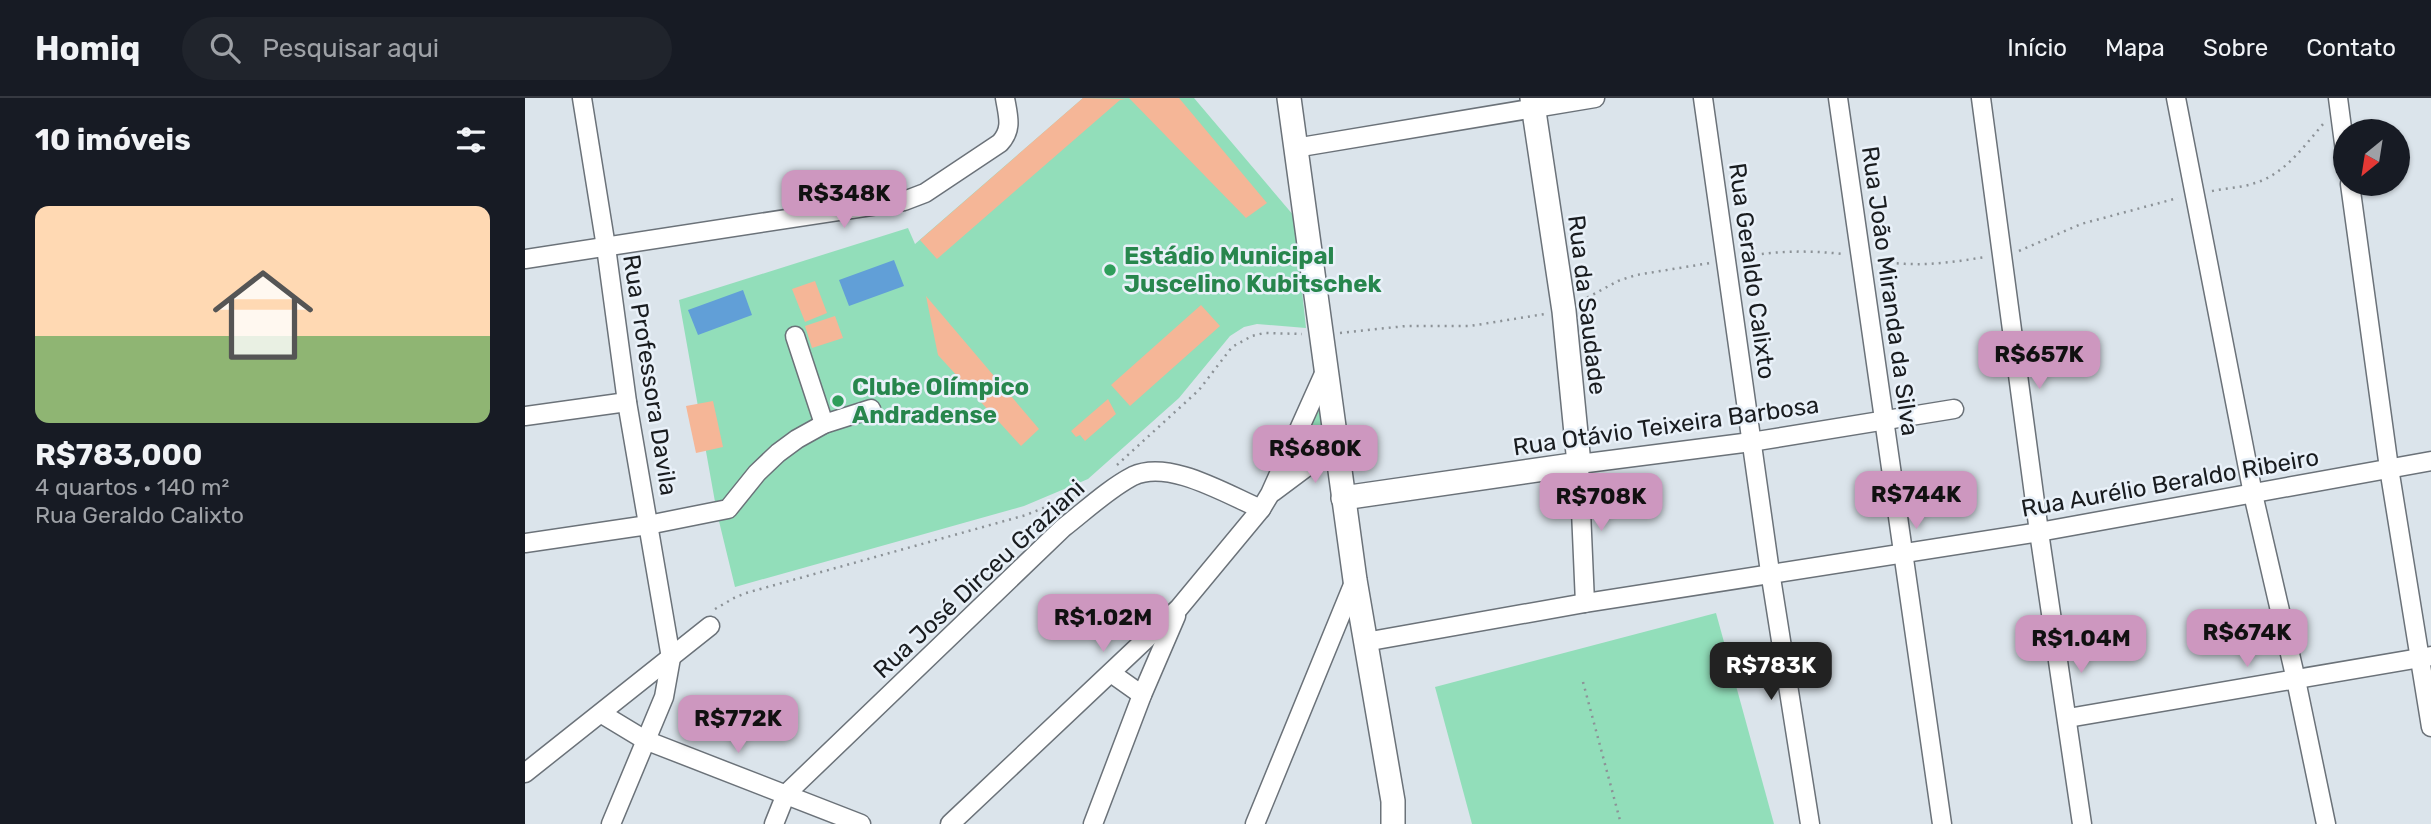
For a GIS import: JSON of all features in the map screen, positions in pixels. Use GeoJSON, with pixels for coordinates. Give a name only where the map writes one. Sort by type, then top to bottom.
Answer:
{"type":"FeatureCollection","features":[{"type":"Feature","properties":{"kind":"main road"},"geometry":{"type":"LineString","coordinates":[[1289,98],[1343,498],[1393,801],[1393,824]]}},
{"type":"Feature","properties":{"kind":"main road","name":"Rua da Saudade"},"geometry":{"type":"LineString","coordinates":[[1533,103],[1564,311],[1579,464]]}},
{"type":"Feature","properties":{"kind":"main road","name":"Rua Otávio Teixeira Barbosa"},"geometry":{"type":"LineString","coordinates":[[1343,498],[1579,464]]}},
{"type":"Feature","properties":{"kind":"street","name":"Rua Professora Davila"},"geometry":{"type":"LineString","coordinates":[[582,98],[627,402],[671,658],[664,697],[611,824]]}},
{"type":"Feature","properties":{"kind":"street"},"geometry":{"type":"LineString","coordinates":[[1296,148],[1533,103],[1595,98]]}},
{"type":"Feature","properties":{"kind":"street","name":"Rua Geraldo Calixto"},"geometry":{"type":"LineString","coordinates":[[1703,98],[1770,575],[1810,824]]}},
{"type":"Feature","properties":{"kind":"street","name":"Rua João Miranda da Silva"},"geometry":{"type":"LineString","coordinates":[[1838,98],[1942,824]]}},
{"type":"Feature","properties":{"kind":"street"},"geometry":{"type":"LineString","coordinates":[[1981,98],[2039,532],[2083,824]]}},
{"type":"Feature","properties":{"kind":"street"},"geometry":{"type":"LineString","coordinates":[[2176,98],[2253,494],[2326,824]]}},
{"type":"Feature","properties":{"kind":"street"},"geometry":{"type":"LineString","coordinates":[[525,259],[916,198],[1000,143],[1010,126],[1006,107]]}},
{"type":"Feature","properties":{"kind":"street"},"geometry":{"type":"LineString","coordinates":[[2352,196],[2389,468],[2425,657],[2431,727]]}},
{"type":"Feature","properties":{"kind":"street"},"geometry":{"type":"LineString","coordinates":[[795,336],[824,424]]}},
{"type":"Feature","properties":{"kind":"street"},"geometry":{"type":"LineString","coordinates":[[1266,501],[1327,367]]}},
{"type":"Feature","properties":{"kind":"street"},"geometry":{"type":"LineString","coordinates":[[525,416],[627,402]]}},
{"type":"Feature","properties":{"kind":"street"},"geometry":{"type":"LineString","coordinates":[[525,543],[717,513],[727,509],[757,472],[778,453],[824,424],[871,409]]}},
{"type":"Feature","properties":{"kind":"street","name":"Rua Otávio Teixeira Barbosa"},"geometry":{"type":"LineString","coordinates":[[1579,464],[1751,442],[1954,410]]}},
{"type":"Feature","properties":{"kind":"street"},"geometry":{"type":"LineString","coordinates":[[950,824],[1179,608],[1266,501],[1336,444]]}},
{"type":"Feature","properties":{"kind":"street","name":"Rua Aurélio Beraldo Ribeiro"},"geometry":{"type":"LineString","coordinates":[[1366,642],[1585,603],[2039,532],[2431,461]]}},
{"type":"Feature","properties":{"kind":"street","name":"Rua da Saudade"},"geometry":{"type":"LineString","coordinates":[[1579,464],[1585,603]]}},
{"type":"Feature","properties":{"kind":"street","name":"Rua José Dirceu Graziani"},"geometry":{"type":"LineString","coordinates":[[774,824],[786,794],[1063,528],[1112,490],[1135,475],[1157,470],[1175,472],[1266,501]]}},
{"type":"Feature","properties":{"kind":"street"},"geometry":{"type":"LineString","coordinates":[[1255,824],[1355,580]]}},
{"type":"Feature","properties":{"kind":"street"},"geometry":{"type":"LineString","coordinates":[[1093,824],[1142,695],[1179,608]]}},
{"type":"Feature","properties":{"kind":"street"},"geometry":{"type":"LineString","coordinates":[[525,773],[671,658],[710,620]]}},
{"type":"Feature","properties":{"kind":"street"},"geometry":{"type":"LineString","coordinates":[[2068,718],[2425,657]]}},
{"type":"Feature","properties":{"kind":"street"},"geometry":{"type":"LineString","coordinates":[[1111,673],[1142,695]]}},
{"type":"Feature","properties":{"kind":"street"},"geometry":{"type":"LineString","coordinates":[[602,714],[645,740],[861,824]]}},
{"type":"Feature","properties":{"kind":"street"},"geometry":{"type":"LineString","coordinates":[[1393,801],[1402,824]]}},
{"type":"Feature","properties":{"kind":"path"},"geometry":{"type":"LineString","coordinates":[[1117,464],[1199,390],[1232,347],[1252,336],[1264,333],[1322,335],[1406,326],[1470,326],[1564,311],[1618,281],[1636,275],[1784,251],[1821,251],[1912,264],[1954,262],[2001,255],[2021,250],[2081,224],[2194,194],[2255,184],[2277,174],[2299,152],[2338,102]]}},
{"type":"Feature","properties":{"kind":"path"},"geometry":{"type":"LineString","coordinates":[[710,620],[720,605],[746,593],[1026,515],[1082,491]]}},
{"type":"Feature","properties":{"kind":"path"},"geometry":{"type":"LineString","coordinates":[[1583,682],[1621,824]]}},
{"type":"Feature","properties":{"kind":"green space"},"geometry":{"type":"Polygon","coordinates":[[[1083,98],[1194,98],[1294,216],[1306,328],[1257,324],[1244,327],[1230,336],[1179,398],[1088,479],[1024,506],[735,587],[717,513],[679,300],[908,228],[915,244],[1083,98]]]}},
{"type":"Feature","properties":{"kind":"green space"},"geometry":{"type":"Polygon","coordinates":[[[1320,400],[1325,442],[1287,469],[1320,400]]]}},
{"type":"Feature","properties":{"kind":"green space"},"geometry":{"type":"Polygon","coordinates":[[[1716,613],[1774,824],[1472,824],[1435,687],[1716,613]]]}},
{"type":"Feature","properties":{"kind":"water"},"geometry":{"type":"Polygon","coordinates":[[[894,260],[904,286],[849,306],[839,280],[894,260]]]}},
{"type":"Feature","properties":{"kind":"water"},"geometry":{"type":"Polygon","coordinates":[[[743,290],[752,315],[698,335],[688,310],[743,290]]]}},
{"type":"Feature","properties":{"kind":"building"},"geometry":{"type":"Polygon","coordinates":[[[1083,98],[1126,99],[1120,100],[937,259],[920,240],[1083,98]]]}},
{"type":"Feature","properties":{"kind":"building"},"geometry":{"type":"Polygon","coordinates":[[[1129,98],[1179,98],[1267,203],[1246,218],[1129,98]]]}},
{"type":"Feature","properties":{"kind":"building"},"geometry":{"type":"Polygon","coordinates":[[[815,281],[827,313],[805,322],[792,289],[815,281]]]}},
{"type":"Feature","properties":{"kind":"building"},"geometry":{"type":"Polygon","coordinates":[[[926,296],[1039,429],[1021,446],[938,355],[926,296]]]}},
{"type":"Feature","properties":{"kind":"building"},"geometry":{"type":"Polygon","coordinates":[[[1201,305],[1220,326],[1130,406],[1111,385],[1201,305]]]}},
{"type":"Feature","properties":{"kind":"building"},"geometry":{"type":"Polygon","coordinates":[[[835,316],[843,338],[812,348],[805,326],[835,316]]]}},
{"type":"Feature","properties":{"kind":"building"},"geometry":{"type":"Polygon","coordinates":[[[1108,399],[1116,414],[1085,441],[1080,435],[1076,437],[1071,431],[1108,399]]]}},
{"type":"Feature","properties":{"kind":"building"},"geometry":{"type":"Polygon","coordinates":[[[713,401],[723,447],[696,453],[686,406],[713,401]]]}},
{"type":"Feature","properties":{"kind":"place","name":"Estádio Municipal Juscelino Kubitschek"},"geometry":{"type":"Point","coordinates":[1110,270]}},
{"type":"Feature","properties":{"kind":"place","name":"Clube Olímpico Andradense"},"geometry":{"type":"Point","coordinates":[838,401]}}]}
